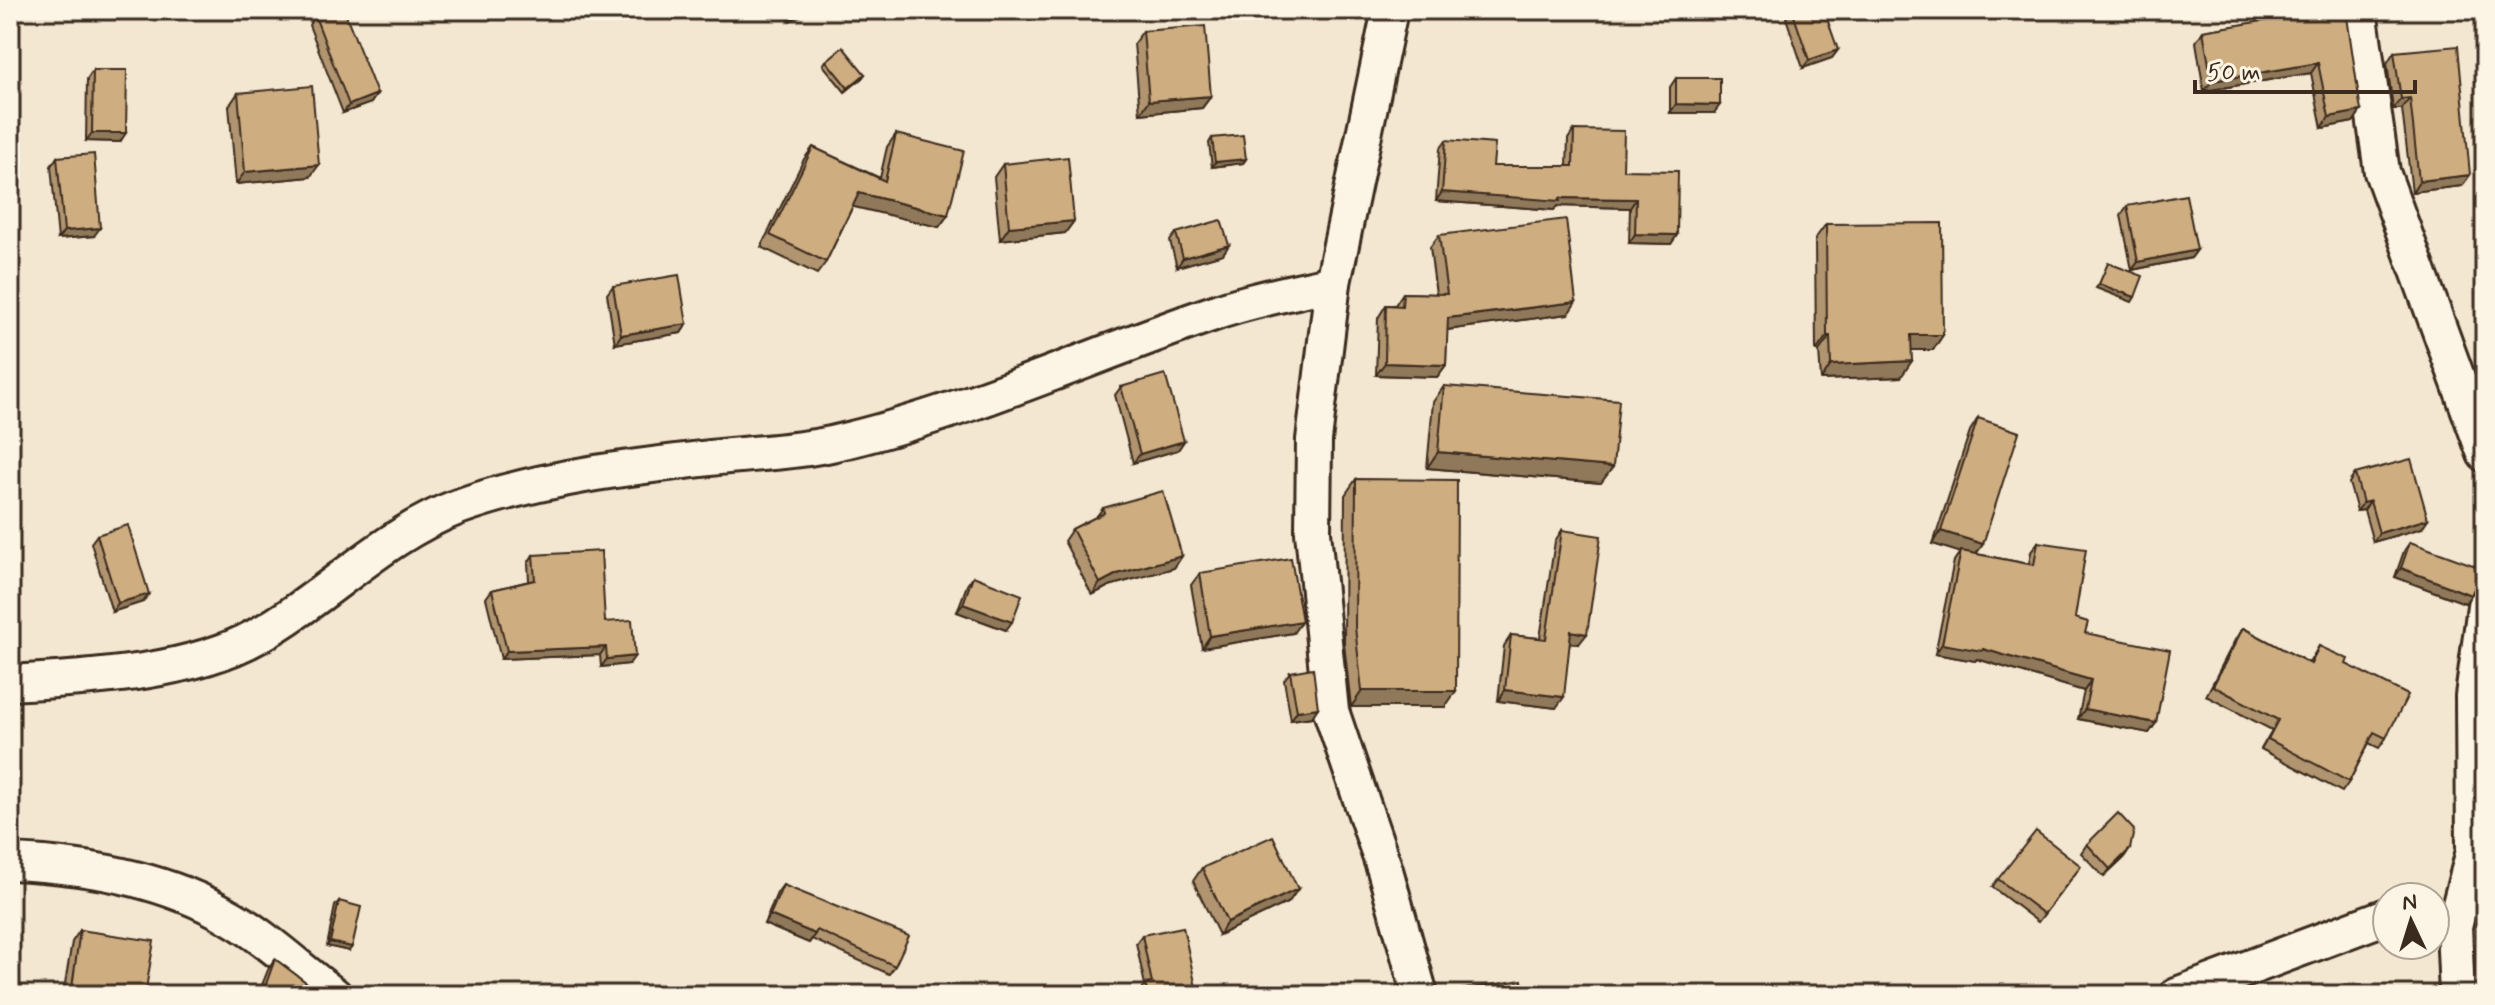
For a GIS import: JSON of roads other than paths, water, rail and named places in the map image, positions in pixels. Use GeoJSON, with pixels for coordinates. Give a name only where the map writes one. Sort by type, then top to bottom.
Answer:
{"type":"FeatureCollection","features":[{"type":"Feature","properties":{"kind":"street"},"geometry":{"type":"LineString","coordinates":[[1390,10],[1333,283],[1314,440],[1313,532],[1331,711],[1385,870],[1420,995]]}},
{"type":"Feature","properties":{"kind":"street"},"geometry":{"type":"LineString","coordinates":[[2359,10],[2382,172],[2485,454]]}},
{"type":"Feature","properties":{"kind":"street"},"geometry":{"type":"LineString","coordinates":[[10,683],[82,678],[190,661],[254,639],[301,609],[389,544],[455,508],[540,484],[638,466],[828,444],[934,416],[1219,311],[1333,283]]}},
{"type":"Feature","properties":{"kind":"street"},"geometry":{"type":"LineString","coordinates":[[2457,995],[2454,927],[2476,885],[2473,696],[2485,606]]}},
{"type":"Feature","properties":{"kind":"street"},"geometry":{"type":"LineString","coordinates":[[10,862],[101,871],[164,886],[231,917],[334,995]]}},
{"type":"Feature","properties":{"kind":"street"},"geometry":{"type":"LineString","coordinates":[[2451,892],[2476,885]]}},
{"type":"Feature","properties":{"kind":"street"},"geometry":{"type":"LineString","coordinates":[[2177,995],[2371,922]]}}]}
